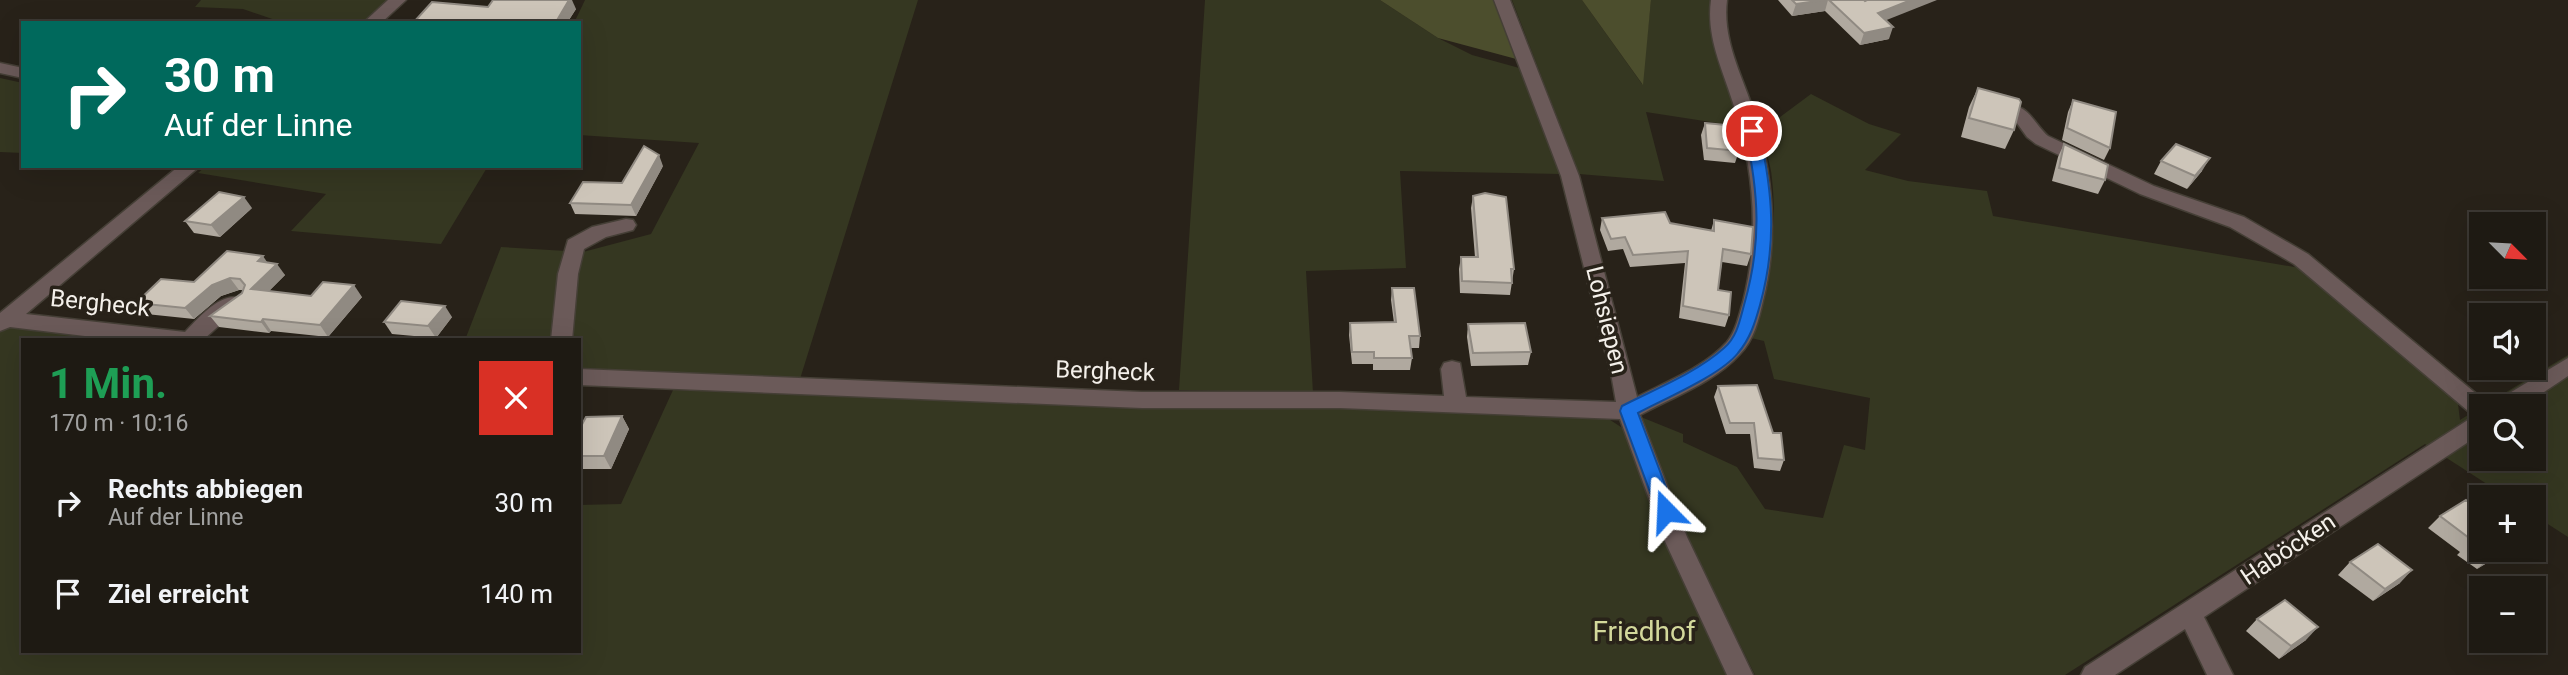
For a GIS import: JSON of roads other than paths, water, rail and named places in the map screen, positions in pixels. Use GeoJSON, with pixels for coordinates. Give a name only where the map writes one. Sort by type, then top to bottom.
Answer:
{"type":"FeatureCollection","features":[{"type":"Feature","properties":{"kind":"street"},"geometry":{"type":"LineString","coordinates":[[373,21],[398,0]]}},
{"type":"Feature","properties":{"kind":"street","name":"Lohsiepen"},"geometry":{"type":"LineString","coordinates":[[1502,0],[1570,176],[1623,379],[1628,411],[1675,537],[1740,675]]}},
{"type":"Feature","properties":{"kind":"street"},"geometry":{"type":"LineString","coordinates":[[1628,411],[1700,372],[1731,351],[1744,332],[1758,284],[1765,242],[1760,167],[1752,131],[1723,46],[1716,15],[1719,0]]}},
{"type":"Feature","properties":{"kind":"street"},"geometry":{"type":"LineString","coordinates":[[0,68],[21,73]]}},
{"type":"Feature","properties":{"kind":"street"},"geometry":{"type":"LineString","coordinates":[[2018,112],[2033,133],[2042,140],[2147,190],[2237,222],[2280,246],[2301,260],[2469,399]]}},
{"type":"Feature","properties":{"kind":"street"},"geometry":{"type":"LineString","coordinates":[[3,322],[189,168]]}},
{"type":"Feature","properties":{"kind":"street"},"geometry":{"type":"LineString","coordinates":[[562,338],[568,274],[575,245],[599,232],[626,225]]}},
{"type":"Feature","properties":{"kind":"street"},"geometry":{"type":"LineString","coordinates":[[191,338],[216,314],[242,298]]}},
{"type":"Feature","properties":{"kind":"street","name":"Bergheck"},"geometry":{"type":"LineString","coordinates":[[3,322],[168,338]]}},
{"type":"Feature","properties":{"kind":"street"},"geometry":{"type":"LineString","coordinates":[[2525,394],[2568,366]]}},
{"type":"Feature","properties":{"kind":"street"},"geometry":{"type":"LineString","coordinates":[[1452,369],[1456,404]]}},
{"type":"Feature","properties":{"kind":"street","name":"Bergheck"},"geometry":{"type":"LineString","coordinates":[[581,377],[1142,400],[1340,400],[1628,411]]}},
{"type":"Feature","properties":{"kind":"street","name":"Haböcken"},"geometry":{"type":"LineString","coordinates":[[2094,675],[2469,431]]}},
{"type":"Feature","properties":{"kind":"street"},"geometry":{"type":"LineString","coordinates":[[2190,614],[2220,675]]}},
{"type":"Feature","properties":{"kind":"park label","name":"Friedhof"},"geometry":{"type":"Point","coordinates":[1644,631]}}]}
